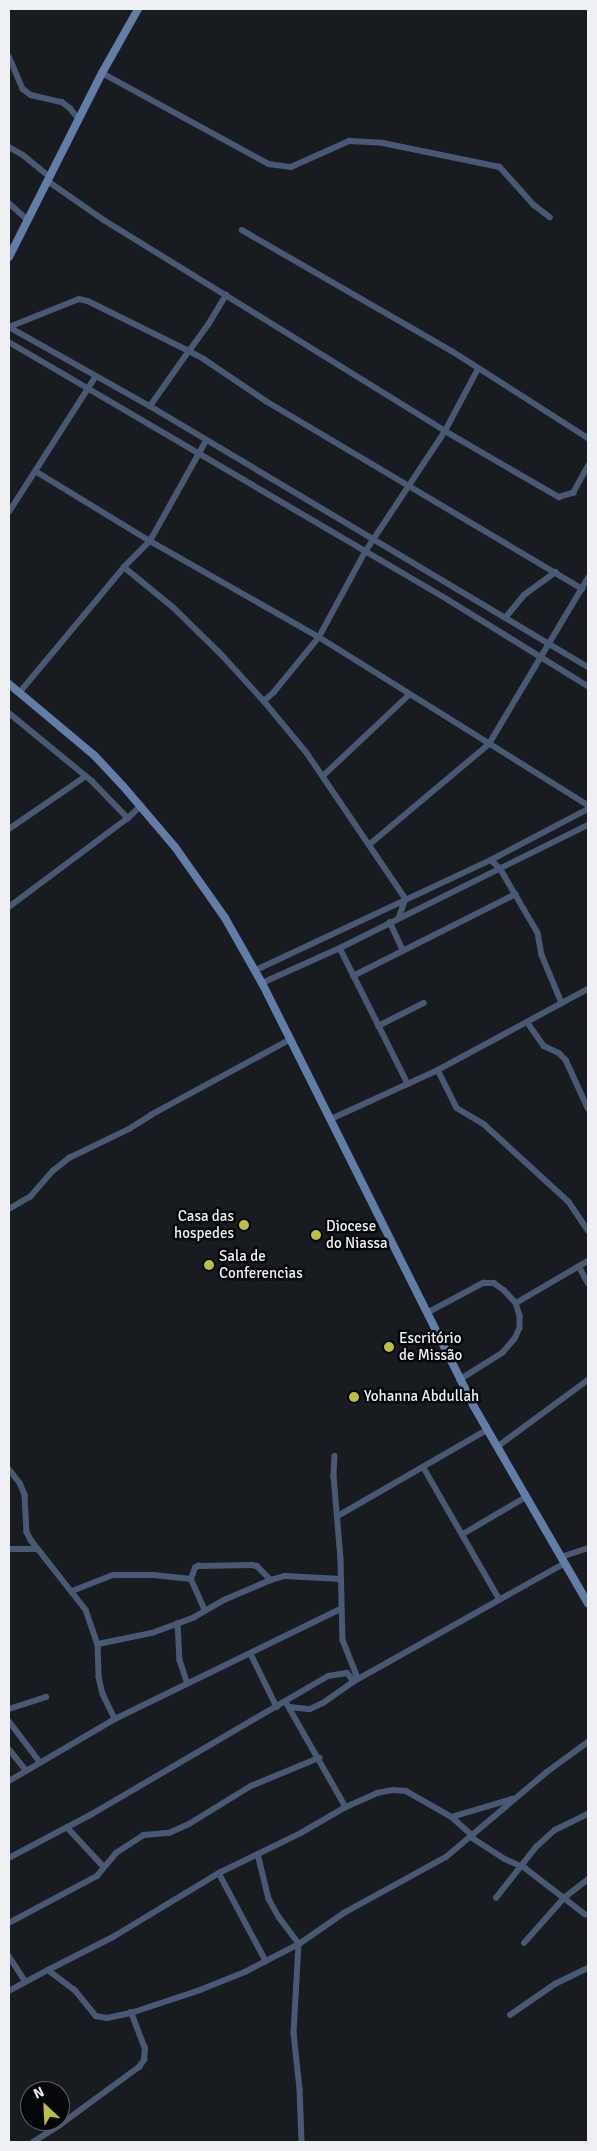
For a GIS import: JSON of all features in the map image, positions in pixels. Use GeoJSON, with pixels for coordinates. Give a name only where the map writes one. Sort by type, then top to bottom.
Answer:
{"type":"FeatureCollection","features":[{"type":"Feature","properties":{"kind":"main road"},"geometry":{"type":"LineString","coordinates":[[9,257],[102,72],[138,9]]}},
{"type":"Feature","properties":{"kind":"main road"},"geometry":{"type":"LineString","coordinates":[[9,684],[94,755],[141,806],[205,888],[256,970],[460,1380],[588,1603]]}},
{"type":"Feature","properties":{"kind":"street"},"geometry":{"type":"LineString","coordinates":[[9,56],[23,89],[31,95],[62,102],[79,118]]}},
{"type":"Feature","properties":{"kind":"street"},"geometry":{"type":"LineString","coordinates":[[102,72],[269,164],[291,167],[349,141],[383,143],[500,167],[506,172],[520,192],[550,217]]}},
{"type":"Feature","properties":{"kind":"street"},"geometry":{"type":"LineString","coordinates":[[9,148],[23,155],[49,179],[104,220],[444,431],[559,498],[574,493],[588,466]]}},
{"type":"Feature","properties":{"kind":"street"},"geometry":{"type":"LineString","coordinates":[[9,203],[28,220]]}},
{"type":"Feature","properties":{"kind":"street"},"geometry":{"type":"LineString","coordinates":[[242,230],[452,351],[478,369],[505,383],[588,438]]}},
{"type":"Feature","properties":{"kind":"street"},"geometry":{"type":"LineString","coordinates":[[150,406],[179,362],[208,325],[226,294]]}},
{"type":"Feature","properties":{"kind":"street"},"geometry":{"type":"LineString","coordinates":[[9,327],[79,299],[88,301],[204,359],[266,401],[582,589]]}},
{"type":"Feature","properties":{"kind":"street"},"geometry":{"type":"LineString","coordinates":[[9,327],[150,406],[588,667]]}},
{"type":"Feature","properties":{"kind":"street"},"geometry":{"type":"LineString","coordinates":[[9,342],[447,599],[541,659],[588,686]]}},
{"type":"Feature","properties":{"kind":"street"},"geometry":{"type":"LineString","coordinates":[[264,700],[274,692],[319,638],[365,552],[444,431],[478,369]]}},
{"type":"Feature","properties":{"kind":"street"},"geometry":{"type":"LineString","coordinates":[[9,512],[96,376]]}},
{"type":"Feature","properties":{"kind":"street"},"geometry":{"type":"LineString","coordinates":[[20,692],[124,566],[150,541],[206,440]]}},
{"type":"Feature","properties":{"kind":"street"},"geometry":{"type":"LineString","coordinates":[[36,472],[150,541],[319,638],[588,805]]}},
{"type":"Feature","properties":{"kind":"street"},"geometry":{"type":"LineString","coordinates":[[124,566],[172,607],[264,700],[323,776],[406,899]]}},
{"type":"Feature","properties":{"kind":"street"},"geometry":{"type":"LineString","coordinates":[[505,618],[524,596],[556,572]]}},
{"type":"Feature","properties":{"kind":"street"},"geometry":{"type":"LineString","coordinates":[[370,844],[489,744],[588,578]]}},
{"type":"Feature","properties":{"kind":"street"},"geometry":{"type":"LineString","coordinates":[[447,599],[452,587]]}},
{"type":"Feature","properties":{"kind":"street"},"geometry":{"type":"LineString","coordinates":[[323,776],[409,695]]}},
{"type":"Feature","properties":{"kind":"street"},"geometry":{"type":"LineString","coordinates":[[9,713],[86,776],[128,818]]}},
{"type":"Feature","properties":{"kind":"street"},"geometry":{"type":"LineString","coordinates":[[9,829],[86,776]]}},
{"type":"Feature","properties":{"kind":"street"},"geometry":{"type":"LineString","coordinates":[[9,907],[128,818],[141,806]]}},
{"type":"Feature","properties":{"kind":"street"},"geometry":{"type":"LineString","coordinates":[[256,970],[491,860],[588,808]]}},
{"type":"Feature","properties":{"kind":"street"},"geometry":{"type":"LineString","coordinates":[[262,983],[340,948],[588,825]]}},
{"type":"Feature","properties":{"kind":"street"},"geometry":{"type":"LineString","coordinates":[[491,860],[500,868],[538,933],[542,955],[562,1003]]}},
{"type":"Feature","properties":{"kind":"street"},"geometry":{"type":"LineString","coordinates":[[353,976],[516,894]]}},
{"type":"Feature","properties":{"kind":"street"},"geometry":{"type":"LineString","coordinates":[[399,918],[406,899]]}},
{"type":"Feature","properties":{"kind":"street"},"geometry":{"type":"LineString","coordinates":[[390,922],[403,950]]}},
{"type":"Feature","properties":{"kind":"street"},"geometry":{"type":"LineString","coordinates":[[340,948],[408,1084]]}},
{"type":"Feature","properties":{"kind":"street"},"geometry":{"type":"LineString","coordinates":[[332,1120],[438,1070],[588,989]]}},
{"type":"Feature","properties":{"kind":"street"},"geometry":{"type":"LineString","coordinates":[[378,1026],[424,1003]]}},
{"type":"Feature","properties":{"kind":"street"},"geometry":{"type":"LineString","coordinates":[[528,1023],[544,1046],[559,1053],[566,1060],[588,1108]]}},
{"type":"Feature","properties":{"kind":"street"},"geometry":{"type":"LineString","coordinates":[[9,1209],[30,1197],[53,1171],[69,1158],[129,1129],[151,1115],[291,1039]]}},
{"type":"Feature","properties":{"kind":"street"},"geometry":{"type":"LineString","coordinates":[[438,1070],[457,1108],[484,1124],[569,1202],[588,1230]]}},
{"type":"Feature","properties":{"kind":"street"},"geometry":{"type":"LineString","coordinates":[[516,1303],[588,1261]]}},
{"type":"Feature","properties":{"kind":"street"},"geometry":{"type":"LineString","coordinates":[[579,1266],[588,1283]]}},
{"type":"Feature","properties":{"kind":"street"},"geometry":{"type":"LineString","coordinates":[[427,1313],[483,1283],[494,1283],[504,1290],[516,1303],[520,1316],[520,1328],[515,1340],[503,1353],[460,1380]]}},
{"type":"Feature","properties":{"kind":"street"},"geometry":{"type":"LineString","coordinates":[[497,1447],[588,1380]]}},
{"type":"Feature","properties":{"kind":"street"},"geometry":{"type":"LineString","coordinates":[[338,1516],[488,1430]]}},
{"type":"Feature","properties":{"kind":"street"},"geometry":{"type":"LineString","coordinates":[[335,1456],[334,1476],[338,1516],[342,1640],[355,1680]]}},
{"type":"Feature","properties":{"kind":"street"},"geometry":{"type":"LineString","coordinates":[[424,1468],[500,1600]]}},
{"type":"Feature","properties":{"kind":"street"},"geometry":{"type":"LineString","coordinates":[[9,1469],[20,1483],[25,1495],[27,1532],[86,1610],[98,1644],[99,1677],[103,1694],[115,1719]]}},
{"type":"Feature","properties":{"kind":"street"},"geometry":{"type":"LineString","coordinates":[[463,1534],[526,1497]]}},
{"type":"Feature","properties":{"kind":"street"},"geometry":{"type":"LineString","coordinates":[[288,1704],[310,1709],[323,1703],[355,1680],[500,1600],[563,1560],[588,1548]]}},
{"type":"Feature","properties":{"kind":"street"},"geometry":{"type":"LineString","coordinates":[[9,1550],[38,1549]]}},
{"type":"Feature","properties":{"kind":"street"},"geometry":{"type":"LineString","coordinates":[[191,1579],[198,1566],[252,1565],[257,1566],[271,1580]]}},
{"type":"Feature","properties":{"kind":"street"},"geometry":{"type":"LineString","coordinates":[[72,1592],[113,1576],[154,1575],[191,1579]]}},
{"type":"Feature","properties":{"kind":"street"},"geometry":{"type":"LineString","coordinates":[[98,1644],[129,1639],[178,1623],[271,1580],[285,1576],[341,1579]]}},
{"type":"Feature","properties":{"kind":"street"},"geometry":{"type":"LineString","coordinates":[[191,1579],[205,1611]]}},
{"type":"Feature","properties":{"kind":"street"},"geometry":{"type":"LineString","coordinates":[[9,1781],[115,1719],[187,1682],[251,1654],[341,1609]]}},
{"type":"Feature","properties":{"kind":"street"},"geometry":{"type":"LineString","coordinates":[[178,1623],[180,1660],[187,1682]]}},
{"type":"Feature","properties":{"kind":"street"},"geometry":{"type":"LineString","coordinates":[[251,1654],[277,1707]]}},
{"type":"Feature","properties":{"kind":"street"},"geometry":{"type":"LineString","coordinates":[[9,1858],[277,1707],[288,1704],[335,1673],[347,1673],[355,1680]]}},
{"type":"Feature","properties":{"kind":"street"},"geometry":{"type":"LineString","coordinates":[[9,1709],[46,1697]]}},
{"type":"Feature","properties":{"kind":"street"},"geometry":{"type":"LineString","coordinates":[[288,1704],[346,1806]]}},
{"type":"Feature","properties":{"kind":"street"},"geometry":{"type":"LineString","coordinates":[[9,1721],[40,1762]]}},
{"type":"Feature","properties":{"kind":"street"},"geometry":{"type":"LineString","coordinates":[[48,1970],[75,1990],[96,2016],[107,2018],[131,2013],[200,1990],[266,1961],[298,1944],[344,1913],[446,1857],[547,1772],[588,1742]]}},
{"type":"Feature","properties":{"kind":"street"},"geometry":{"type":"LineString","coordinates":[[9,1749],[26,1770]]}},
{"type":"Feature","properties":{"kind":"street"},"geometry":{"type":"LineString","coordinates":[[9,1923],[97,1876],[116,1853],[144,1836],[169,1833],[189,1824],[252,1786],[319,1758]]}},
{"type":"Feature","properties":{"kind":"street"},"geometry":{"type":"LineString","coordinates":[[9,1990],[113,1937],[219,1873],[301,1833],[346,1806],[377,1793],[393,1790],[406,1791],[452,1817],[472,1836],[519,1867],[525,1868],[584,1914]]}},
{"type":"Feature","properties":{"kind":"street"},"geometry":{"type":"LineString","coordinates":[[452,1817],[516,1798]]}},
{"type":"Feature","properties":{"kind":"street"},"geometry":{"type":"LineString","coordinates":[[496,1898],[536,1847],[556,1830],[588,1814]]}},
{"type":"Feature","properties":{"kind":"street"},"geometry":{"type":"LineString","coordinates":[[67,1827],[104,1867]]}},
{"type":"Feature","properties":{"kind":"street"},"geometry":{"type":"LineString","coordinates":[[258,1854],[270,1898],[279,1917],[298,1944],[294,2033],[300,2089],[302,2142]]}},
{"type":"Feature","properties":{"kind":"street"},"geometry":{"type":"LineString","coordinates":[[219,1873],[266,1961]]}},
{"type":"Feature","properties":{"kind":"street"},"geometry":{"type":"LineString","coordinates":[[524,1944],[564,1898],[588,1879]]}},
{"type":"Feature","properties":{"kind":"street"},"geometry":{"type":"LineString","coordinates":[[9,1956],[25,1981]]}},
{"type":"Feature","properties":{"kind":"street"},"geometry":{"type":"LineString","coordinates":[[510,2015],[555,1984],[588,1968]]}},
{"type":"Feature","properties":{"kind":"street"},"geometry":{"type":"LineString","coordinates":[[33,2142],[45,2139],[139,2067],[144,2060],[145,2049],[138,2037],[131,2013]]}},
{"type":"Feature","properties":{"kind":"place","name":"Casa das hospedes"},"geometry":{"type":"Point","coordinates":[244,1225]}},
{"type":"Feature","properties":{"kind":"place","name":"Diocese do Niassa"},"geometry":{"type":"Point","coordinates":[316,1235]}},
{"type":"Feature","properties":{"kind":"place","name":"Sala de Conferencias"},"geometry":{"type":"Point","coordinates":[209,1265]}},
{"type":"Feature","properties":{"kind":"place","name":"Escritório de Missão"},"geometry":{"type":"Point","coordinates":[389,1347]}},
{"type":"Feature","properties":{"kind":"place","name":"Yohanna Abdullah"},"geometry":{"type":"Point","coordinates":[354,1397]}}]}
